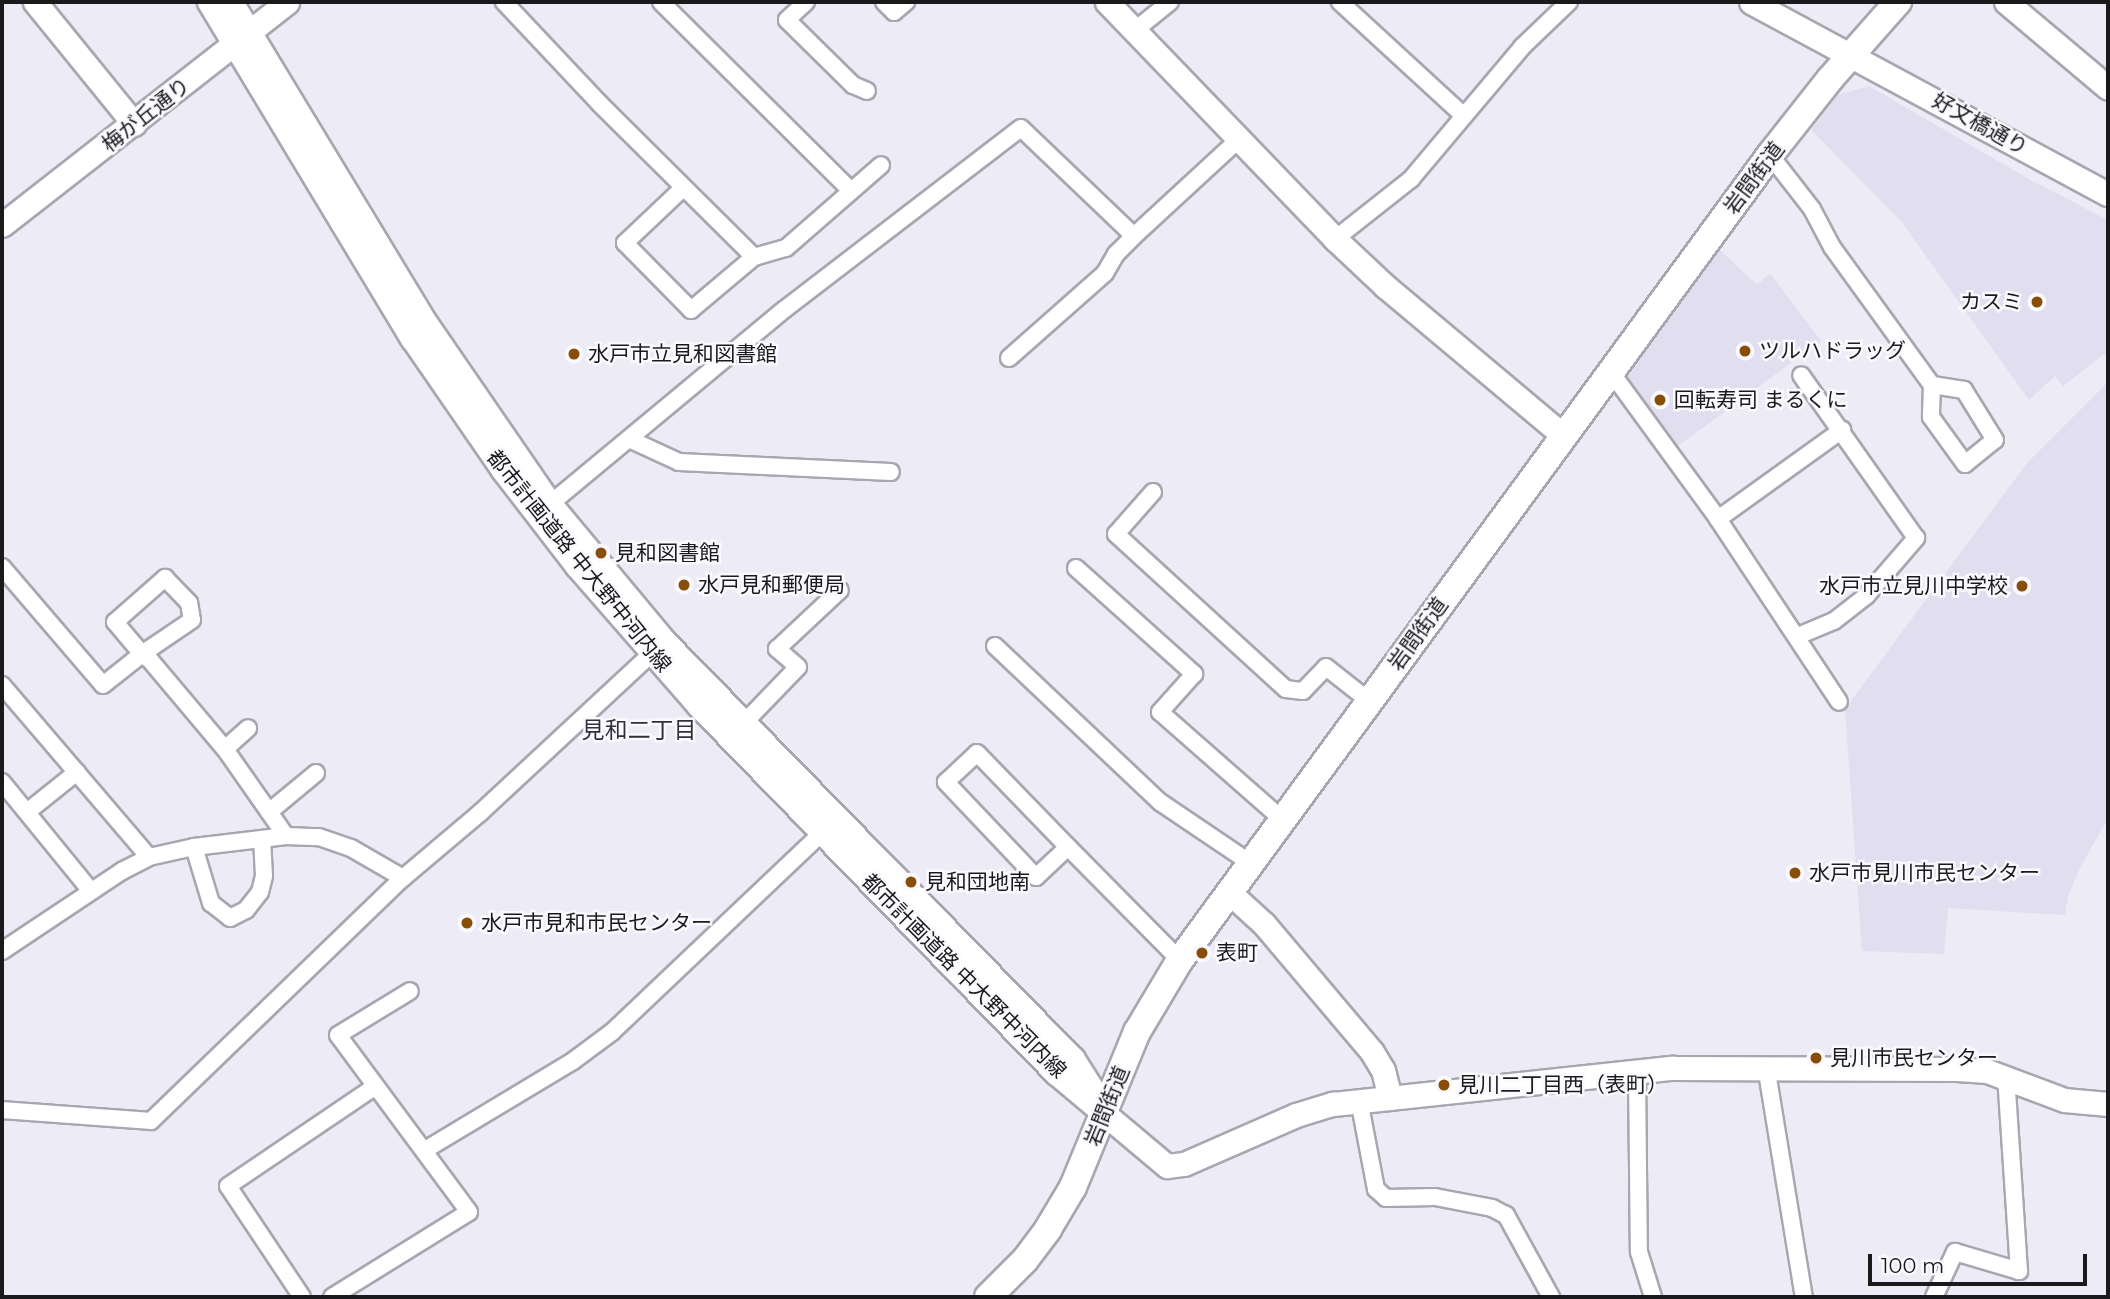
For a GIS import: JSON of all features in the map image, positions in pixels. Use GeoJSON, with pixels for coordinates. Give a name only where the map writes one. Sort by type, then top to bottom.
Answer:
{"type":"FeatureCollection","features":[{"type":"Feature","properties":{"kind":"main road","name":"岩間街道"},"geometry":{"type":"LineString","coordinates":[[988,1297],[1025,1260],[1048,1229],[1073,1187],[1137,1032],[1180,960],[1770,155],[1851,54],[1898,2]]}},
{"type":"Feature","properties":{"kind":"street"},"geometry":{"type":"LineString","coordinates":[[35,2],[134,124]]}},
{"type":"Feature","properties":{"kind":"street","name":"都市計画道路 中大野中河内線"},"geometry":{"type":"LineString","coordinates":[[209,2],[243,39],[427,325],[550,503],[658,648],[822,832],[1056,1073],[1106,1112]]}},
{"type":"Feature","properties":{"kind":"street","name":"都市計画道路 中大野中河内線"},"geometry":{"type":"LineString","coordinates":[[231,2],[243,39],[411,338],[457,406],[576,566],[658,648],[743,724],[1073,1059],[1106,1112]]}},
{"type":"Feature","properties":{"kind":"street","name":"梅が丘通り"},"geometry":{"type":"LineString","coordinates":[[2,225],[287,2]]}},
{"type":"Feature","properties":{"kind":"street"},"geometry":{"type":"LineString","coordinates":[[504,2],[683,188],[754,257]]}},
{"type":"Feature","properties":{"kind":"street"},"geometry":{"type":"LineString","coordinates":[[661,2],[851,191]]}},
{"type":"Feature","properties":{"kind":"street"},"geometry":{"type":"LineString","coordinates":[[806,2],[788,20],[853,85],[867,91]]}},
{"type":"Feature","properties":{"kind":"street"},"geometry":{"type":"LineString","coordinates":[[884,2],[894,12],[906,2]]}},
{"type":"Feature","properties":{"kind":"street"},"geometry":{"type":"LineString","coordinates":[[1107,2],[1335,239],[1395,294],[1564,436]]}},
{"type":"Feature","properties":{"kind":"street"},"geometry":{"type":"LineString","coordinates":[[1134,31],[1170,2]]}},
{"type":"Feature","properties":{"kind":"street"},"geometry":{"type":"LineString","coordinates":[[1340,2],[1464,117]]}},
{"type":"Feature","properties":{"kind":"street"},"geometry":{"type":"LineString","coordinates":[[1335,239],[1410,179],[1522,47],[1569,2]]}},
{"type":"Feature","properties":{"kind":"street"},"geometry":{"type":"LineString","coordinates":[[1751,2],[1851,54]]}},
{"type":"Feature","properties":{"kind":"street"},"geometry":{"type":"LineString","coordinates":[[2006,2],[2108,88]]}},
{"type":"Feature","properties":{"kind":"street","name":"好文橋通り"},"geometry":{"type":"LineString","coordinates":[[1851,54],[2108,194]]}},
{"type":"Feature","properties":{"kind":"street"},"geometry":{"type":"LineString","coordinates":[[550,503],[785,309],[1021,128],[1134,236]]}},
{"type":"Feature","properties":{"kind":"street"},"geometry":{"type":"LineString","coordinates":[[1009,358],[1105,273],[1116,254],[1238,139]]}},
{"type":"Feature","properties":{"kind":"street"},"geometry":{"type":"LineString","coordinates":[[1770,155],[1812,209],[1832,247],[1932,384],[1931,417],[1965,464],[1995,440],[1964,390],[1932,384]]}},
{"type":"Feature","properties":{"kind":"street"},"geometry":{"type":"LineString","coordinates":[[683,188],[625,243],[691,310],[754,257],[786,248],[881,165]]}},
{"type":"Feature","properties":{"kind":"street"},"geometry":{"type":"LineString","coordinates":[[1611,372],[1718,519],[1798,636],[1839,702]]}},
{"type":"Feature","properties":{"kind":"street"},"geometry":{"type":"LineString","coordinates":[[1798,636],[1834,621],[1866,596],[1916,538],[1801,375]]}},
{"type":"Feature","properties":{"kind":"street"},"geometry":{"type":"LineString","coordinates":[[1718,519],[1842,430]]}},
{"type":"Feature","properties":{"kind":"street"},"geometry":{"type":"LineString","coordinates":[[629,439],[679,462],[891,472]]}},
{"type":"Feature","properties":{"kind":"street"},"geometry":{"type":"LineString","coordinates":[[1153,492],[1116,534],[1286,689],[1303,691],[1326,667],[1368,701]]}},
{"type":"Feature","properties":{"kind":"street"},"geometry":{"type":"LineString","coordinates":[[2,567],[103,685],[142,654],[191,620],[189,603],[165,578],[115,622],[142,654],[225,749],[286,836]]}},
{"type":"Feature","properties":{"kind":"street"},"geometry":{"type":"LineString","coordinates":[[1076,568],[1194,674],[1160,712],[1283,820]]}},
{"type":"Feature","properties":{"kind":"street"},"geometry":{"type":"LineString","coordinates":[[743,724],[798,667],[777,649],[840,590]]}},
{"type":"Feature","properties":{"kind":"street"},"geometry":{"type":"LineString","coordinates":[[995,646],[1160,802],[1252,864]]}},
{"type":"Feature","properties":{"kind":"street"},"geometry":{"type":"LineString","coordinates":[[2,1110],[151,1121],[403,878],[480,813],[658,648]]}},
{"type":"Feature","properties":{"kind":"street"},"geometry":{"type":"LineString","coordinates":[[2,687],[149,857]]}},
{"type":"Feature","properties":{"kind":"street"},"geometry":{"type":"LineString","coordinates":[[225,749],[248,728]]}},
{"type":"Feature","properties":{"kind":"street"},"geometry":{"type":"LineString","coordinates":[[1068,847],[1036,877],[946,782],[976,753],[1180,960]]}},
{"type":"Feature","properties":{"kind":"street"},"geometry":{"type":"LineString","coordinates":[[27,811],[77,772]]}},
{"type":"Feature","properties":{"kind":"street"},"geometry":{"type":"LineString","coordinates":[[269,812],[316,773]]}},
{"type":"Feature","properties":{"kind":"street"},"geometry":{"type":"LineString","coordinates":[[2,782],[90,890]]}},
{"type":"Feature","properties":{"kind":"street"},"geometry":{"type":"LineString","coordinates":[[425,1150],[573,1061],[612,1032],[822,832]]}},
{"type":"Feature","properties":{"kind":"street"},"geometry":{"type":"LineString","coordinates":[[2,951],[90,890],[149,857],[194,848],[286,836],[319,836],[403,878]]}},
{"type":"Feature","properties":{"kind":"street"},"geometry":{"type":"LineString","coordinates":[[194,848],[211,903],[230,918],[246,910],[260,892],[264,876],[262,840]]}},
{"type":"Feature","properties":{"kind":"street"},"geometry":{"type":"LineString","coordinates":[[1230,893],[1273,933],[1372,1052],[1383,1070],[1390,1098]]}},
{"type":"Feature","properties":{"kind":"street"},"geometry":{"type":"LineString","coordinates":[[332,1297],[469,1212],[425,1150],[414,1142],[338,1035],[410,991]]}},
{"type":"Feature","properties":{"kind":"street"},"geometry":{"type":"LineString","coordinates":[[1106,1112],[1155,1158],[1172,1166],[1312,1108],[1359,1100],[1637,1072],[1766,1066],[1957,1069],[2006,1077],[2064,1100],[2108,1104]]}},
{"type":"Feature","properties":{"kind":"street"},"geometry":{"type":"LineString","coordinates":[[1766,1066],[1804,1297]]}},
{"type":"Feature","properties":{"kind":"street"},"geometry":{"type":"LineString","coordinates":[[1637,1072],[1639,1252],[1653,1297]]}},
{"type":"Feature","properties":{"kind":"street"},"geometry":{"type":"LineString","coordinates":[[1934,1297],[1955,1252],[2019,1271],[2006,1077]]}},
{"type":"Feature","properties":{"kind":"street"},"geometry":{"type":"LineString","coordinates":[[302,1297],[228,1186],[374,1087]]}},
{"type":"Feature","properties":{"kind":"street"},"geometry":{"type":"LineString","coordinates":[[1359,1100],[1376,1189],[1386,1198],[1435,1197],[1492,1208],[1506,1215],[1551,1297]]}},
{"type":"Feature","properties":{"kind":"shaded area"},"geometry":{"type":"Polygon","coordinates":[[[1869,86],[2027,178],[2108,220],[2108,351],[2063,386],[2055,376],[2029,400],[1901,221],[1811,130],[1838,95],[1869,86]]]}},
{"type":"Feature","properties":{"kind":"shaded area"},"geometry":{"type":"Polygon","coordinates":[[[1718,248],[1757,285],[1770,273],[1821,341],[1675,448],[1625,382],[1628,370],[1718,248]]]}},
{"type":"Feature","properties":{"kind":"shaded area","name":"水戸市立見川中学校"},"geometry":{"type":"Polygon","coordinates":[[[2107,383],[2108,818],[2080,868],[2068,896],[2065,915],[1948,908],[1944,954],[1862,951],[1845,709],[2027,463],[2107,383]]]}},
{"type":"Feature","properties":{"kind":"place","name":"カスミ"},"geometry":{"type":"Point","coordinates":[2037,302]}},
{"type":"Feature","properties":{"kind":"place","name":"ツルハドラッグ"},"geometry":{"type":"Point","coordinates":[1745,351]}},
{"type":"Feature","properties":{"kind":"place","name":"水戸市立見和図書館"},"geometry":{"type":"Point","coordinates":[574,354]}},
{"type":"Feature","properties":{"kind":"place","name":"回転寿司 まるくに"},"geometry":{"type":"Point","coordinates":[1660,400]}},
{"type":"Feature","properties":{"kind":"place","name":"見和図書館"},"geometry":{"type":"Point","coordinates":[601,553]}},
{"type":"Feature","properties":{"kind":"place","name":"水戸見和郵便局"},"geometry":{"type":"Point","coordinates":[684,585]}},
{"type":"Feature","properties":{"kind":"place","name":"水戸市立見川中学校"},"geometry":{"type":"Point","coordinates":[2022,586]}},
{"type":"Feature","properties":{"kind":"place","name":"水戸市見川市民センター"},"geometry":{"type":"Point","coordinates":[1795,873]}},
{"type":"Feature","properties":{"kind":"place","name":"見和団地南"},"geometry":{"type":"Point","coordinates":[911,882]}},
{"type":"Feature","properties":{"kind":"place","name":"水戸市見和市民センター"},"geometry":{"type":"Point","coordinates":[467,923]}},
{"type":"Feature","properties":{"kind":"place","name":"表町"},"geometry":{"type":"Point","coordinates":[1202,953]}},
{"type":"Feature","properties":{"kind":"place","name":"見川市民センター"},"geometry":{"type":"Point","coordinates":[1816,1058]}},
{"type":"Feature","properties":{"kind":"place","name":"見川二丁目西（表町）"},"geometry":{"type":"Point","coordinates":[1444,1085]}},
{"type":"Feature","properties":{"kind":"district","name":"見和二丁目"},"geometry":{"type":"Point","coordinates":[639,730]}}]}
